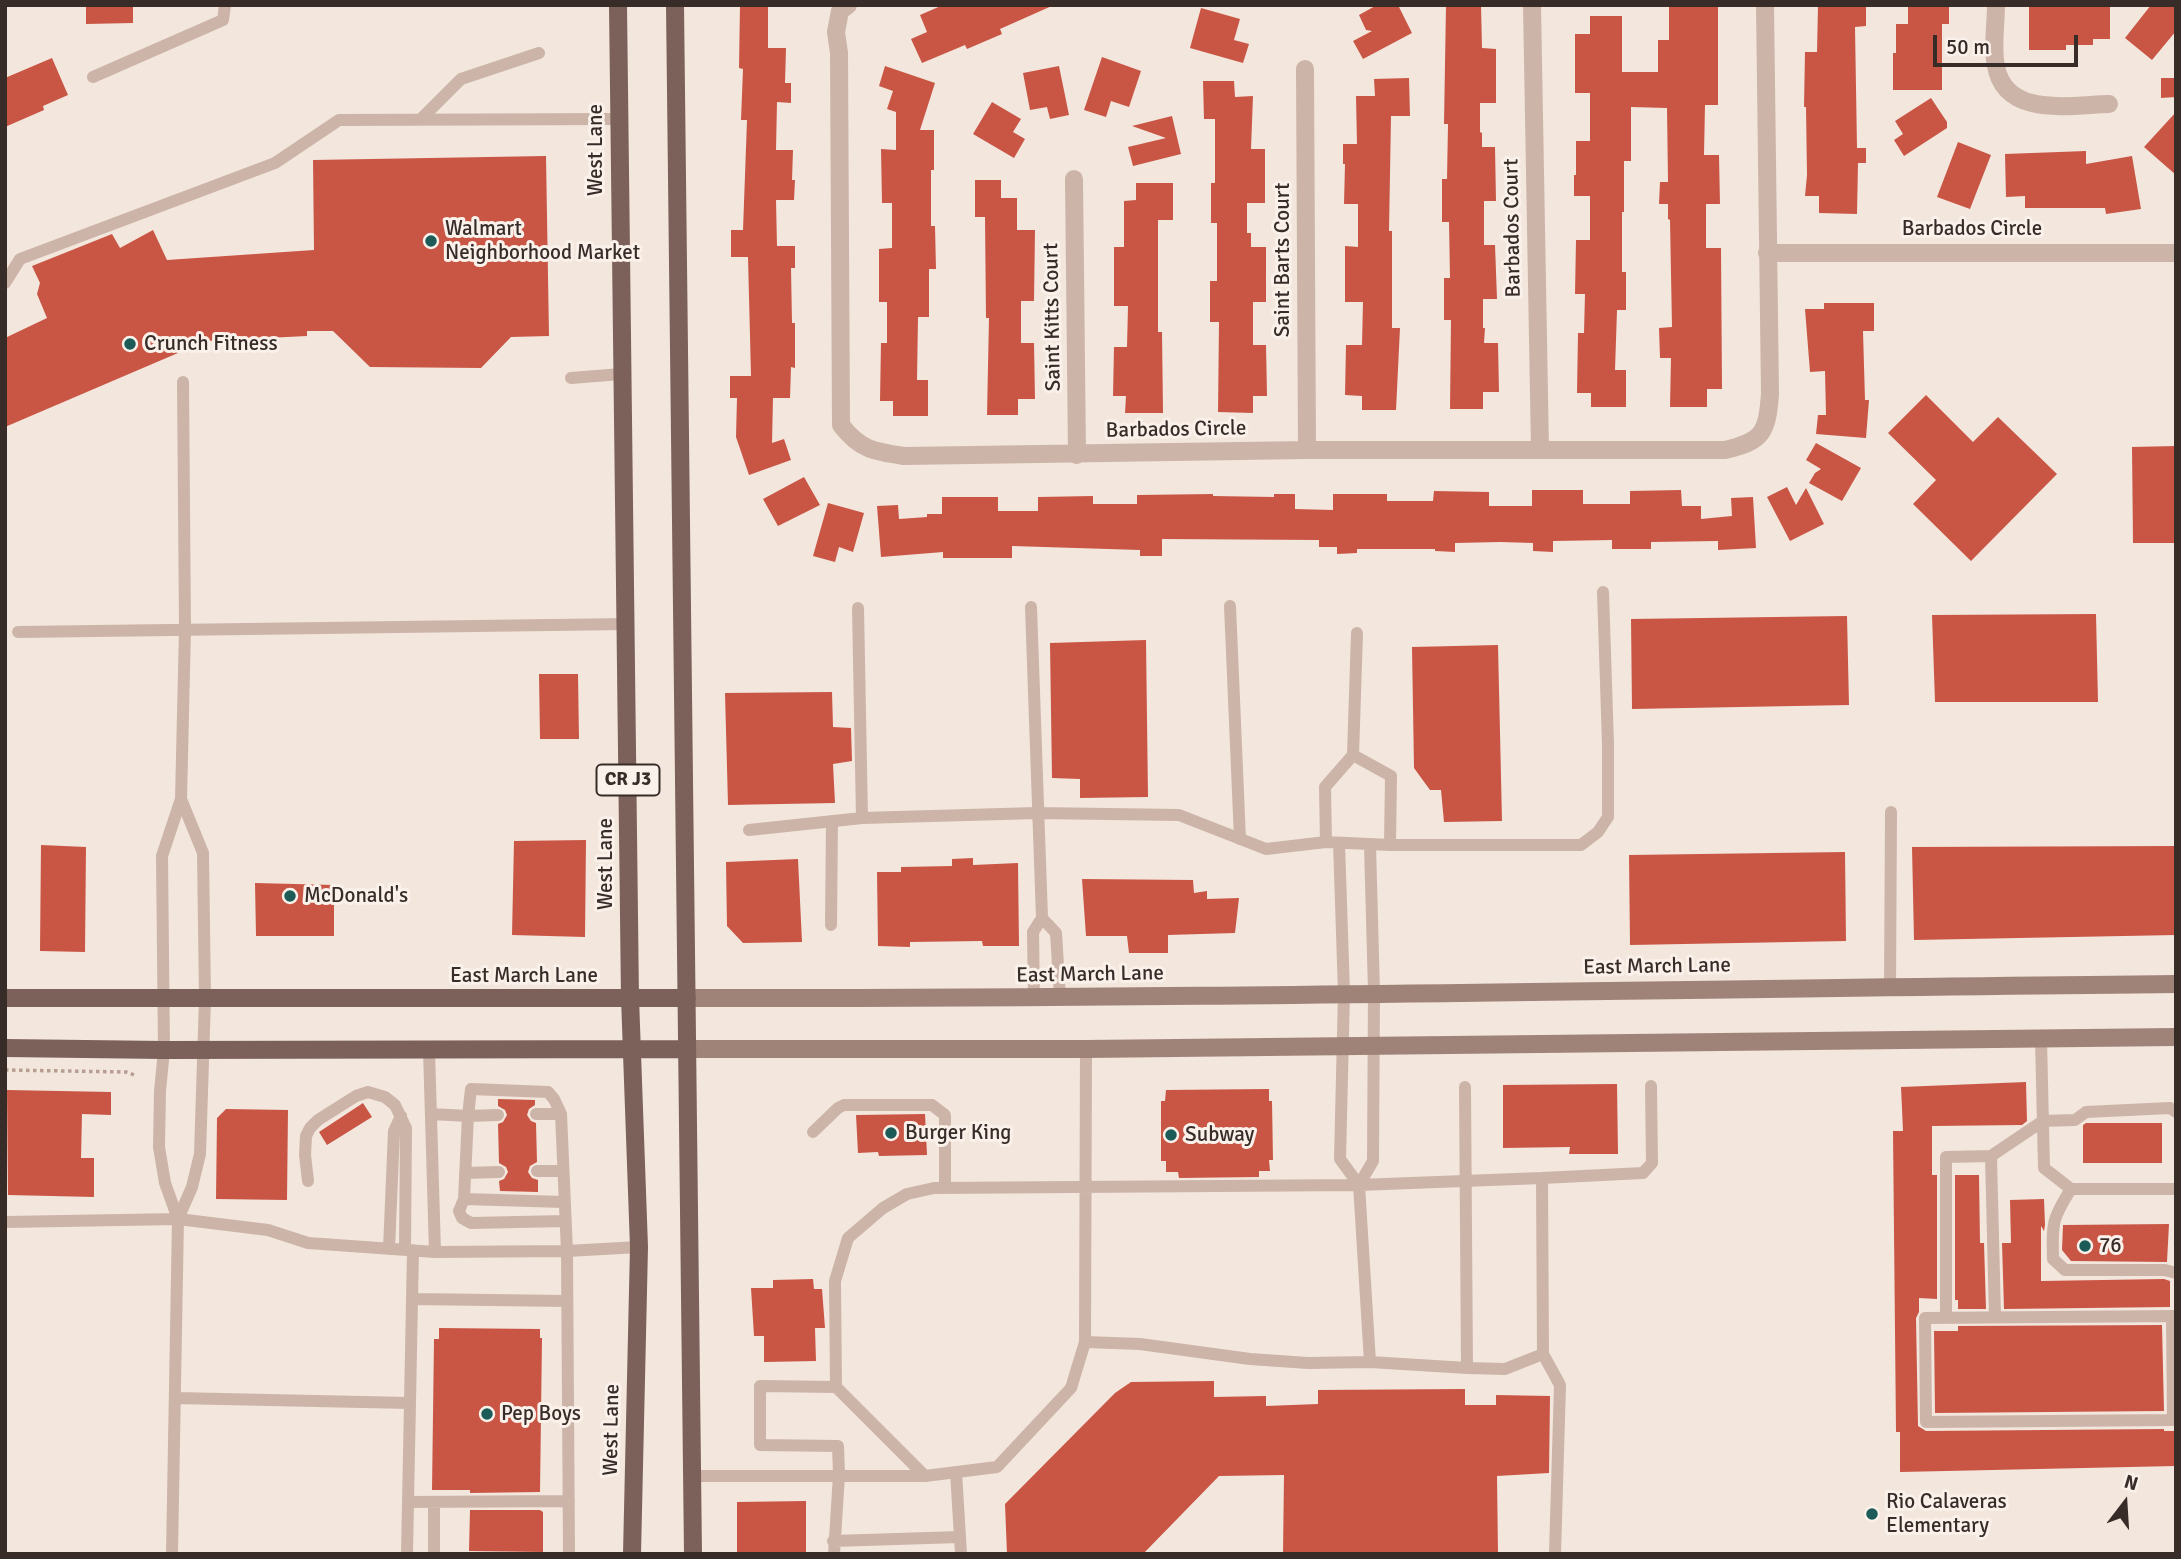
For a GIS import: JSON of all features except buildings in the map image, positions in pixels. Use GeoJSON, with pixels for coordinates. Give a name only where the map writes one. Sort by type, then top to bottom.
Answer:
{"type":"FeatureCollection","features":[{"type":"Feature","properties":{"kind":"main road","name":"West Lane"},"geometry":{"type":"LineString","coordinates":[[618,5],[630,998],[639,1247],[632,1554]]}},
{"type":"Feature","properties":{"kind":"main road","name":"CR J3"},"geometry":{"type":"LineString","coordinates":[[675,5],[693,1554]]}},
{"type":"Feature","properties":{"kind":"main road","name":"East March Lane"},"geometry":{"type":"LineString","coordinates":[[5,998],[1060,998],[2176,984]]}},
{"type":"Feature","properties":{"kind":"main road"},"geometry":{"type":"LineString","coordinates":[[5,1048],[1086,1049],[2176,1037]]}},
{"type":"Feature","properties":{"kind":"street","name":"Barbados Circle"},"geometry":{"type":"LineString","coordinates":[[848,5],[840,11],[836,32],[839,53],[841,425],[852,440],[874,452],[904,456],[1307,450],[1725,450],[1747,444],[1762,433],[1768,415],[1770,394],[1765,5]]}},
{"type":"Feature","properties":{"kind":"street","name":"Barbados Court"},"geometry":{"type":"LineString","coordinates":[[1532,5],[1540,450]]}},
{"type":"Feature","properties":{"kind":"street"},"geometry":{"type":"LineString","coordinates":[[1996,5],[1996,67],[2005,89],[2020,100],[2039,106],[2109,104]]}},
{"type":"Feature","properties":{"kind":"street","name":"Saint Barts Court"},"geometry":{"type":"LineString","coordinates":[[1305,69],[1307,450]]}},
{"type":"Feature","properties":{"kind":"street","name":"Saint Kitts Court"},"geometry":{"type":"LineString","coordinates":[[1074,179],[1077,455]]}},
{"type":"Feature","properties":{"kind":"street","name":"Barbados Circle"},"geometry":{"type":"LineString","coordinates":[[1768,253],[2176,253]]}},
{"type":"Feature","properties":{"kind":"lane"},"geometry":{"type":"LineString","coordinates":[[93,77],[223,20],[225,5]]}},
{"type":"Feature","properties":{"kind":"lane"},"geometry":{"type":"LineString","coordinates":[[421,120],[461,79],[539,53]]}},
{"type":"Feature","properties":{"kind":"lane"},"geometry":{"type":"LineString","coordinates":[[5,283],[20,259],[275,163],[339,120],[619,118]]}},
{"type":"Feature","properties":{"kind":"lane"},"geometry":{"type":"LineString","coordinates":[[571,378],[621,374]]}},
{"type":"Feature","properties":{"kind":"lane"},"geometry":{"type":"LineString","coordinates":[[172,1554],[178,1219],[165,1183],[159,1147],[164,1050],[162,856],[181,799],[185,629],[183,382]]}},
{"type":"Feature","properties":{"kind":"lane"},"geometry":{"type":"LineString","coordinates":[[749,830],[862,818],[1037,813],[1179,814],[1266,849],[1332,843],[1581,845],[1598,832],[1608,817],[1603,592]]}},
{"type":"Feature","properties":{"kind":"lane"},"geometry":{"type":"LineString","coordinates":[[1230,606],[1240,839]]}},
{"type":"Feature","properties":{"kind":"lane"},"geometry":{"type":"LineString","coordinates":[[1031,607],[1042,918],[1033,932],[1034,998]]}},
{"type":"Feature","properties":{"kind":"lane"},"geometry":{"type":"LineString","coordinates":[[858,608],[862,818]]}},
{"type":"Feature","properties":{"kind":"lane"},"geometry":{"type":"LineString","coordinates":[[18,632],[627,624]]}},
{"type":"Feature","properties":{"kind":"lane"},"geometry":{"type":"LineString","coordinates":[[1357,633],[1353,754],[1325,788],[1344,993],[1340,1159],[1359,1185],[1370,1362]]}},
{"type":"Feature","properties":{"kind":"lane"},"geometry":{"type":"LineString","coordinates":[[1353,754],[1391,776],[1390,845]]}},
{"type":"Feature","properties":{"kind":"lane"},"geometry":{"type":"LineString","coordinates":[[178,1219],[192,1187],[200,1154],[205,999],[203,853],[181,799]]}},
{"type":"Feature","properties":{"kind":"lane"},"geometry":{"type":"LineString","coordinates":[[1890,987],[1891,812]]}},
{"type":"Feature","properties":{"kind":"lane"},"geometry":{"type":"LineString","coordinates":[[831,925],[832,821]]}},
{"type":"Feature","properties":{"kind":"lane"},"geometry":{"type":"LineString","coordinates":[[1359,1185],[1373,1161],[1374,992],[1370,845]]}},
{"type":"Feature","properties":{"kind":"lane"},"geometry":{"type":"LineString","coordinates":[[1042,918],[1056,933],[1060,998]]}},
{"type":"Feature","properties":{"kind":"lane"},"geometry":{"type":"LineString","coordinates":[[2042,1039],[2044,1168],[2071,1189],[2176,1189]]}},
{"type":"Feature","properties":{"kind":"lane"},"geometry":{"type":"LineString","coordinates":[[692,1476],[925,1476],[997,1467],[1071,1388],[1085,1342],[1086,1049]]}},
{"type":"Feature","properties":{"kind":"lane"},"geometry":{"type":"LineString","coordinates":[[429,1050],[435,1252]]}},
{"type":"Feature","properties":{"kind":"lane"},"geometry":{"type":"LineString","coordinates":[[925,1476],[836,1387],[835,1281],[848,1238],[883,1208],[907,1194],[945,1188],[1359,1185],[1643,1173],[1651,1163],[1651,1086]]}},
{"type":"Feature","properties":{"kind":"lane"},"geometry":{"type":"LineString","coordinates":[[1465,1087],[1467,1368]]}},
{"type":"Feature","properties":{"kind":"lane"},"geometry":{"type":"LineString","coordinates":[[565,1221],[471,1223],[462,1219],[459,1211],[464,1199],[471,1089],[548,1092],[561,1114],[567,1251],[569,1554]]}},
{"type":"Feature","properties":{"kind":"lane"},"geometry":{"type":"LineString","coordinates":[[308,1181],[306,1136],[318,1120],[356,1096],[368,1092],[385,1097],[395,1105],[406,1128],[412,1299],[407,1554]]}},
{"type":"Feature","properties":{"kind":"lane"},"geometry":{"type":"LineString","coordinates":[[813,1132],[844,1105],[932,1105],[945,1115],[945,1188]]}},
{"type":"Feature","properties":{"kind":"lane"},"geometry":{"type":"LineString","coordinates":[[1946,1318],[1946,1157],[1991,1156],[2043,1121],[2075,1120],[2086,1112],[2170,1108],[2176,1112]]}},
{"type":"Feature","properties":{"kind":"lane"},"geometry":{"type":"LineString","coordinates":[[431,1114],[498,1115]]}},
{"type":"Feature","properties":{"kind":"lane"},"geometry":{"type":"LineString","coordinates":[[536,1114],[561,1114]]}},
{"type":"Feature","properties":{"kind":"lane"},"geometry":{"type":"LineString","coordinates":[[389,1249],[394,1131],[401,1116]]}},
{"type":"Feature","properties":{"kind":"lane"},"geometry":{"type":"LineString","coordinates":[[1991,1156],[1995,1318]]}},
{"type":"Feature","properties":{"kind":"lane"},"geometry":{"type":"LineString","coordinates":[[537,1171],[563,1171]]}},
{"type":"Feature","properties":{"kind":"lane"},"geometry":{"type":"LineString","coordinates":[[465,1173],[499,1172]]}},
{"type":"Feature","properties":{"kind":"lane"},"geometry":{"type":"LineString","coordinates":[[1542,1178],[1543,1354],[1560,1385],[1555,1554]]}},
{"type":"Feature","properties":{"kind":"lane"},"geometry":{"type":"LineString","coordinates":[[2071,1189],[2056,1213],[2052,1228],[2053,1259],[2065,1270],[2165,1270],[2176,1273]]}},
{"type":"Feature","properties":{"kind":"lane"},"geometry":{"type":"LineString","coordinates":[[464,1199],[564,1202]]}},
{"type":"Feature","properties":{"kind":"lane"},"geometry":{"type":"LineString","coordinates":[[5,1222],[178,1219],[268,1230],[308,1243],[435,1252],[567,1251],[639,1247]]}},
{"type":"Feature","properties":{"kind":"lane"},"geometry":{"type":"LineString","coordinates":[[412,1299],[567,1301]]}},
{"type":"Feature","properties":{"kind":"lane"},"geometry":{"type":"LineString","coordinates":[[2174,1316],[2173,1420],[1926,1422],[1925,1318],[2174,1316]]}},
{"type":"Feature","properties":{"kind":"lane"},"geometry":{"type":"LineString","coordinates":[[1085,1342],[1140,1343],[1250,1359],[1308,1363],[1370,1362],[1505,1369],[1543,1354]]}},
{"type":"Feature","properties":{"kind":"lane"},"geometry":{"type":"LineString","coordinates":[[836,1387],[760,1387],[761,1445],[838,1446],[839,1475],[834,1548],[960,1537]]}},
{"type":"Feature","properties":{"kind":"lane"},"geometry":{"type":"LineString","coordinates":[[175,1398],[410,1403]]}},
{"type":"Feature","properties":{"kind":"lane"},"geometry":{"type":"LineString","coordinates":[[956,1472],[961,1554]]}},
{"type":"Feature","properties":{"kind":"lane"},"geometry":{"type":"LineString","coordinates":[[408,1502],[569,1501]]}},
{"type":"Feature","properties":{"kind":"lane"},"geometry":{"type":"LineString","coordinates":[[434,1502],[434,1554]]}},
{"type":"Feature","properties":{"kind":"path"},"geometry":{"type":"LineString","coordinates":[[5,1070],[126,1072],[137,1076]]}},
{"type":"Feature","properties":{"kind":"place","name":"Walmart Neighborhood Market"},"geometry":{"type":"Point","coordinates":[431,241]}},
{"type":"Feature","properties":{"kind":"place","name":"Crunch Fitness"},"geometry":{"type":"Point","coordinates":[130,344]}},
{"type":"Feature","properties":{"kind":"place","name":"McDonald's"},"geometry":{"type":"Point","coordinates":[290,896]}},
{"type":"Feature","properties":{"kind":"place","name":"Burger King"},"geometry":{"type":"Point","coordinates":[891,1133]}},
{"type":"Feature","properties":{"kind":"place","name":"Subway"},"geometry":{"type":"Point","coordinates":[1171,1135]}},
{"type":"Feature","properties":{"kind":"place","name":"76"},"geometry":{"type":"Point","coordinates":[2085,1246]}},
{"type":"Feature","properties":{"kind":"place","name":"Pep Boys"},"geometry":{"type":"Point","coordinates":[487,1414]}},
{"type":"Feature","properties":{"kind":"place","name":"Rio Calaveras Elementary"},"geometry":{"type":"Point","coordinates":[1872,1514]}}]}
